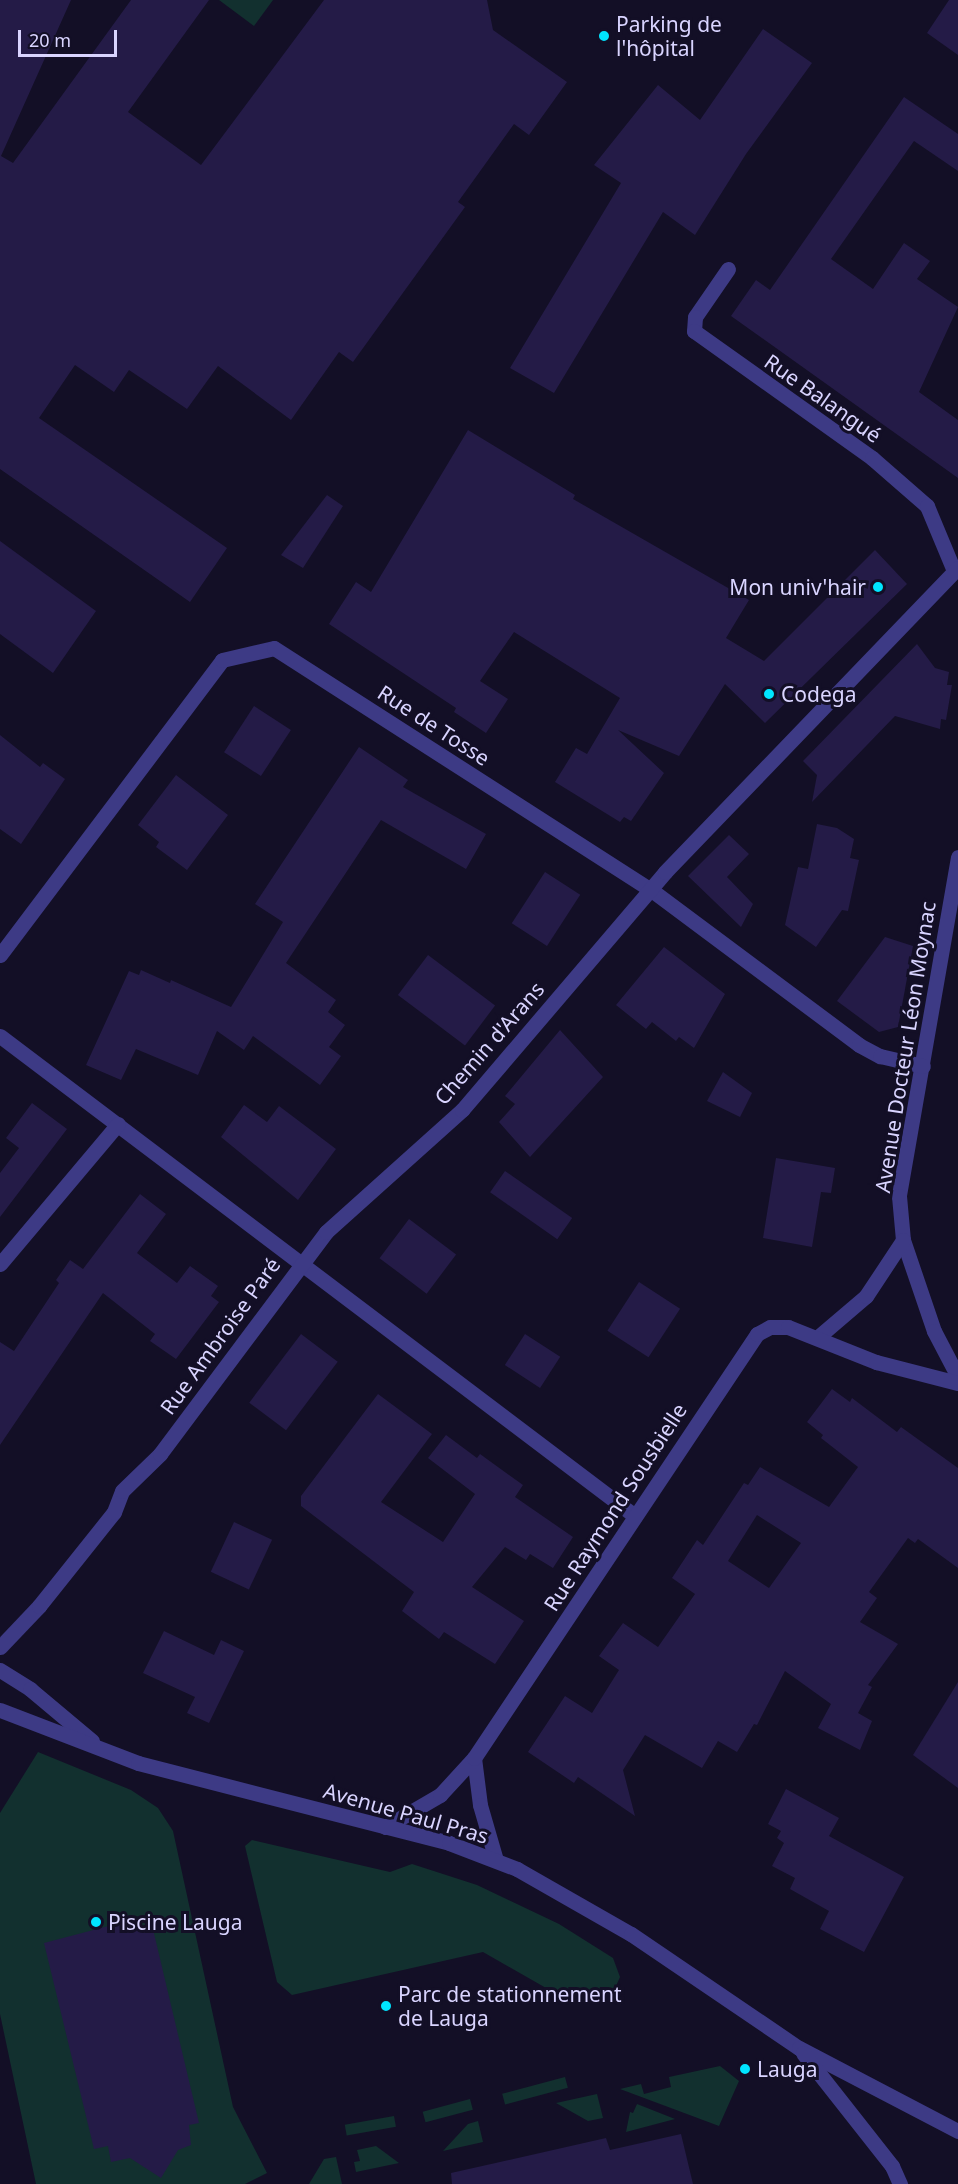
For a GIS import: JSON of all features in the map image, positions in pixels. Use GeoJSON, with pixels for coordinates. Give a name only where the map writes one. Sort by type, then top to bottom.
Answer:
{"type":"FeatureCollection","features":[{"type":"Feature","properties":{"kind":"street","name":"Rue Balangué"},"geometry":{"type":"LineString","coordinates":[[728,269],[695,317],[694,331],[872,458],[927,506],[956,570]]}},
{"type":"Feature","properties":{"kind":"street","name":"Chemin d'Arans"},"geometry":{"type":"LineString","coordinates":[[300,1263],[326,1232],[462,1110],[650,889],[956,570]]}},
{"type":"Feature","properties":{"kind":"street","name":"Rue de Tosse"},"geometry":{"type":"LineString","coordinates":[[0,955],[222,660],[274,648],[650,889],[859,1046],[880,1056],[923,1066]]}},
{"type":"Feature","properties":{"kind":"street","name":"Avenue Docteur Léon Moynac"},"geometry":{"type":"LineString","coordinates":[[958,857],[899,1196],[903,1240],[934,1331],[958,1377]]}},
{"type":"Feature","properties":{"kind":"street"},"geometry":{"type":"LineString","coordinates":[[0,1036],[300,1263]]}},
{"type":"Feature","properties":{"kind":"street"},"geometry":{"type":"LineString","coordinates":[[0,1263],[118,1124]]}},
{"type":"Feature","properties":{"kind":"street"},"geometry":{"type":"LineString","coordinates":[[818,1337],[866,1296],[903,1240]]}},
{"type":"Feature","properties":{"kind":"street","name":"Rue Ambroise Paré"},"geometry":{"type":"LineString","coordinates":[[0,1647],[39,1606],[114,1512],[122,1491],[159,1454],[286,1288],[300,1263],[635,1516]]}},
{"type":"Feature","properties":{"kind":"street","name":"Rue Raymond Sousbielle"},"geometry":{"type":"LineString","coordinates":[[385,1827],[440,1795],[474,1758],[757,1334],[770,1327],[788,1327],[876,1362],[958,1383]]}},
{"type":"Feature","properties":{"kind":"street","name":"Avenue Paul Pras"},"geometry":{"type":"LineString","coordinates":[[0,1670],[30,1689],[99,1747]]}},
{"type":"Feature","properties":{"kind":"street","name":"Avenue Paul Pras"},"geometry":{"type":"LineString","coordinates":[[0,1710],[138,1763],[449,1843],[496,1860],[549,1885],[631,1934],[799,2048],[958,2131]]}},
{"type":"Feature","properties":{"kind":"street"},"geometry":{"type":"LineString","coordinates":[[474,1758],[480,1805],[496,1860]]}},
{"type":"Feature","properties":{"kind":"street","name":"Avenue Paul Pras"},"geometry":{"type":"LineString","coordinates":[[799,2048],[892,2166],[900,2184]]}},
{"type":"Feature","properties":{"kind":"green space"},"geometry":{"type":"Polygon","coordinates":[[[219,0],[273,0],[254,26],[219,0]]]}},
{"type":"Feature","properties":{"kind":"green space","name":"Piscine Lauga"},"geometry":{"type":"Polygon","coordinates":[[[38,1752],[131,1790],[158,1808],[173,1831],[233,2107],[267,2173],[245,2184],[36,2184],[0,2014],[0,1813],[38,1752]]]}},
{"type":"Feature","properties":{"kind":"green space"},"geometry":{"type":"Polygon","coordinates":[[[252,1840],[390,1872],[412,1864],[477,1885],[559,1924],[613,1958],[620,1977],[609,1995],[592,2001],[567,2000],[483,1952],[292,1995],[277,1982],[245,1846],[252,1840]]]}},
{"type":"Feature","properties":{"kind":"green space"},"geometry":{"type":"Polygon","coordinates":[[[720,2066],[739,2081],[719,2126],[620,2089],[641,2084],[644,2094],[671,2087],[669,2077],[720,2066]]]}},
{"type":"Feature","properties":{"kind":"green space"},"geometry":{"type":"Polygon","coordinates":[[[565,2077],[568,2088],[505,2104],[502,2094],[565,2077]]]}},
{"type":"Feature","properties":{"kind":"green space"},"geometry":{"type":"Polygon","coordinates":[[[597,2094],[603,2118],[588,2121],[556,2103],[597,2094]]]}},
{"type":"Feature","properties":{"kind":"green space"},"geometry":{"type":"Polygon","coordinates":[[[470,2099],[473,2110],[426,2122],[423,2112],[470,2099]]]}},
{"type":"Feature","properties":{"kind":"green space"},"geometry":{"type":"Polygon","coordinates":[[[637,2104],[675,2119],[626,2132],[630,2112],[633,2113],[637,2104]]]}},
{"type":"Feature","properties":{"kind":"green space"},"geometry":{"type":"Polygon","coordinates":[[[394,2116],[396,2127],[347,2136],[345,2125],[394,2116]]]}},
{"type":"Feature","properties":{"kind":"green space"},"geometry":{"type":"Polygon","coordinates":[[[478,2121],[483,2142],[443,2151],[468,2124],[478,2121]]]}},
{"type":"Feature","properties":{"kind":"green space"},"geometry":{"type":"Polygon","coordinates":[[[376,2146],[399,2163],[356,2172],[354,2162],[360,2161],[357,2150],[376,2146]]]}},
{"type":"Feature","properties":{"kind":"green space"},"geometry":{"type":"Polygon","coordinates":[[[336,2157],[342,2184],[309,2184],[324,2159],[336,2157]]]}},
{"type":"Feature","properties":{"kind":"building"},"geometry":{"type":"Polygon","coordinates":[[[0,0],[71,0],[1,156],[13,163],[131,0],[209,0],[128,112],[201,165],[324,0],[487,0],[493,30],[567,82],[529,135],[514,124],[458,202],[465,207],[353,362],[339,352],[291,420],[218,366],[187,409],[129,370],[114,392],[75,365],[39,418],[227,548],[190,602],[0,469],[0,0]]]}},
{"type":"Feature","properties":{"kind":"building"},"geometry":{"type":"Polygon","coordinates":[[[949,0],[958,0],[958,55],[927,33],[949,0]]]}},
{"type":"Feature","properties":{"kind":"building"},"geometry":{"type":"Polygon","coordinates":[[[763,29],[812,63],[746,154],[695,235],[663,212],[554,393],[510,368],[621,183],[594,165],[658,85],[700,120],[763,29]]]}},
{"type":"Feature","properties":{"kind":"building"},"geometry":{"type":"Polygon","coordinates":[[[904,97],[958,134],[958,171],[914,141],[831,259],[873,289],[904,243],[930,261],[917,279],[958,307],[919,392],[958,420],[958,478],[731,316],[756,280],[770,290],[904,97]]]}},
{"type":"Feature","properties":{"kind":"building"},"geometry":{"type":"Polygon","coordinates":[[[468,430],[575,495],[573,499],[749,600],[726,638],[764,661],[875,550],[907,584],[765,723],[725,684],[679,756],[618,730],[664,773],[631,821],[624,817],[620,822],[555,782],[576,748],[587,754],[620,698],[514,632],[480,681],[508,699],[486,733],[454,712],[456,708],[329,624],[356,582],[371,592],[468,430]]]}},
{"type":"Feature","properties":{"kind":"building"},"geometry":{"type":"Polygon","coordinates":[[[327,495],[343,506],[303,568],[281,555],[327,495]]]}},
{"type":"Feature","properties":{"kind":"building"},"geometry":{"type":"Polygon","coordinates":[[[0,541],[96,611],[53,673],[0,634],[0,541]]]}},
{"type":"Feature","properties":{"kind":"building"},"geometry":{"type":"Polygon","coordinates":[[[917,644],[935,668],[949,672],[947,685],[952,685],[946,720],[941,719],[940,729],[895,716],[812,802],[817,775],[803,761],[917,644]]]}},
{"type":"Feature","properties":{"kind":"building"},"geometry":{"type":"Polygon","coordinates":[[[254,706],[291,730],[261,776],[224,752],[254,706]]]}},
{"type":"Feature","properties":{"kind":"building"},"geometry":{"type":"Polygon","coordinates":[[[0,735],[40,767],[43,763],[65,779],[21,844],[0,829],[0,735]]]}},
{"type":"Feature","properties":{"kind":"building"},"geometry":{"type":"Polygon","coordinates":[[[359,747],[408,780],[403,787],[486,834],[466,869],[381,820],[286,963],[336,1000],[328,1012],[345,1025],[329,1047],[341,1056],[320,1085],[253,1036],[244,1050],[217,1031],[198,1075],[136,1049],[121,1080],[86,1065],[129,971],[139,975],[141,970],[170,983],[171,980],[231,1007],[283,922],[255,904],[359,747]]]}},
{"type":"Feature","properties":{"kind":"building"},"geometry":{"type":"Polygon","coordinates":[[[176,775],[228,815],[187,870],[156,847],[159,842],[138,825],[176,775]]]}},
{"type":"Feature","properties":{"kind":"building"},"geometry":{"type":"Polygon","coordinates":[[[817,824],[837,828],[854,839],[850,858],[859,860],[848,911],[842,910],[816,947],[785,925],[798,867],[808,869],[817,824]]]}},
{"type":"Feature","properties":{"kind":"building"},"geometry":{"type":"Polygon","coordinates":[[[729,835],[749,854],[727,877],[753,904],[741,927],[688,876],[729,835]]]}},
{"type":"Feature","properties":{"kind":"building"},"geometry":{"type":"Polygon","coordinates":[[[545,872],[580,895],[547,946],[512,923],[545,872]]]}},
{"type":"Feature","properties":{"kind":"building"},"geometry":{"type":"Polygon","coordinates":[[[885,937],[913,946],[898,1027],[879,1032],[837,1001],[885,937]]]}},
{"type":"Feature","properties":{"kind":"building"},"geometry":{"type":"Polygon","coordinates":[[[664,947],[725,994],[694,1048],[679,1037],[676,1041],[652,1022],[646,1029],[616,1005],[664,947]]]}},
{"type":"Feature","properties":{"kind":"building"},"geometry":{"type":"Polygon","coordinates":[[[428,955],[495,1006],[465,1045],[398,995],[428,955]]]}},
{"type":"Feature","properties":{"kind":"building"},"geometry":{"type":"Polygon","coordinates":[[[560,1030],[603,1077],[530,1157],[499,1122],[515,1104],[505,1096],[560,1030]]]}},
{"type":"Feature","properties":{"kind":"building"},"geometry":{"type":"Polygon","coordinates":[[[723,1072],[752,1093],[740,1117],[707,1101],[723,1072]]]}},
{"type":"Feature","properties":{"kind":"building"},"geometry":{"type":"Polygon","coordinates":[[[32,1103],[67,1129],[0,1217],[0,1173],[19,1148],[6,1138],[32,1103]]]}},
{"type":"Feature","properties":{"kind":"building"},"geometry":{"type":"Polygon","coordinates":[[[244,1105],[267,1122],[279,1106],[336,1149],[298,1200],[221,1137],[244,1105]]]}},
{"type":"Feature","properties":{"kind":"building"},"geometry":{"type":"Polygon","coordinates":[[[776,1158],[835,1168],[831,1193],[821,1192],[812,1247],[763,1238],[776,1158]]]}},
{"type":"Feature","properties":{"kind":"building"},"geometry":{"type":"Polygon","coordinates":[[[505,1171],[572,1218],[557,1239],[490,1192],[505,1171]]]}},
{"type":"Feature","properties":{"kind":"building"},"geometry":{"type":"Polygon","coordinates":[[[140,1194],[166,1214],[137,1253],[177,1283],[190,1266],[218,1286],[211,1296],[219,1302],[176,1359],[150,1341],[155,1334],[103,1293],[0,1445],[0,1342],[14,1351],[59,1283],[56,1280],[70,1260],[83,1269],[140,1194]]]}},
{"type":"Feature","properties":{"kind":"building"},"geometry":{"type":"Polygon","coordinates":[[[409,1219],[456,1255],[427,1294],[380,1258],[409,1219]]]}},
{"type":"Feature","properties":{"kind":"building"},"geometry":{"type":"Polygon","coordinates":[[[639,1282],[680,1309],[649,1357],[607,1331],[639,1282]]]}},
{"type":"Feature","properties":{"kind":"building"},"geometry":{"type":"Polygon","coordinates":[[[301,1334],[338,1362],[286,1430],[249,1403],[301,1334]]]}},
{"type":"Feature","properties":{"kind":"building"},"geometry":{"type":"Polygon","coordinates":[[[525,1334],[560,1357],[540,1388],[505,1365],[525,1334]]]}},
{"type":"Feature","properties":{"kind":"building"},"geometry":{"type":"Polygon","coordinates":[[[832,1389],[850,1402],[852,1398],[897,1432],[901,1427],[958,1468],[958,1568],[918,1539],[915,1543],[908,1538],[869,1592],[877,1598],[860,1622],[898,1644],[868,1685],[872,1687],[858,1713],[872,1721],[860,1750],[818,1728],[831,1704],[785,1671],[757,1725],[754,1724],[737,1752],[718,1741],[702,1768],[645,1735],[623,1770],[635,1816],[578,1777],[574,1783],[528,1752],[565,1696],[592,1713],[619,1670],[599,1656],[623,1623],[658,1647],[695,1594],[672,1578],[697,1540],[703,1545],[744,1483],[748,1485],[760,1467],[829,1507],[858,1467],[821,1438],[823,1435],[807,1422],[832,1389]],[[757,1515],[728,1561],[769,1588],[801,1543],[757,1515]]]}},
{"type":"Feature","properties":{"kind":"building"},"geometry":{"type":"Polygon","coordinates":[[[378,1394],[432,1434],[381,1502],[443,1542],[475,1494],[428,1458],[446,1435],[477,1458],[480,1454],[523,1485],[515,1497],[573,1537],[553,1568],[530,1554],[526,1560],[505,1547],[472,1587],[524,1621],[495,1664],[444,1632],[439,1639],[402,1611],[414,1592],[301,1506],[301,1496],[378,1394]]]}},
{"type":"Feature","properties":{"kind":"building"},"geometry":{"type":"Polygon","coordinates":[[[234,1522],[272,1540],[249,1590],[211,1572],[234,1522]]]}},
{"type":"Feature","properties":{"kind":"building"},"geometry":{"type":"Polygon","coordinates":[[[164,1631],[214,1655],[221,1640],[244,1651],[209,1723],[187,1713],[195,1697],[143,1673],[164,1631]]]}},
{"type":"Feature","properties":{"kind":"building"},"geometry":{"type":"Polygon","coordinates":[[[958,1682],[958,1788],[913,1755],[958,1682]]]}},
{"type":"Feature","properties":{"kind":"building"},"geometry":{"type":"Polygon","coordinates":[[[786,1789],[839,1818],[829,1836],[904,1877],[864,1952],[820,1929],[829,1911],[790,1889],[795,1878],[772,1866],[784,1843],[777,1838],[781,1831],[768,1824],[786,1789]]]}},
{"type":"Feature","properties":{"kind":"building"},"geometry":{"type":"Polygon","coordinates":[[[120,1923],[122,1933],[152,1925],[199,2123],[189,2125],[191,2145],[178,2150],[161,2178],[130,2158],[111,2162],[108,2146],[94,2149],[44,1943],[120,1923]]]}},
{"type":"Feature","properties":{"kind":"building"},"geometry":{"type":"Polygon","coordinates":[[[681,2134],[693,2184],[452,2184],[451,2173],[606,2138],[610,2150],[681,2134]]]}},
{"type":"Feature","properties":{"kind":"place","name":"Parking de l'hôpital"},"geometry":{"type":"Point","coordinates":[604,36]}},
{"type":"Feature","properties":{"kind":"place","name":"Mon univ'hair"},"geometry":{"type":"Point","coordinates":[878,587]}},
{"type":"Feature","properties":{"kind":"place","name":"Codega"},"geometry":{"type":"Point","coordinates":[769,694]}},
{"type":"Feature","properties":{"kind":"place","name":"Piscine Lauga"},"geometry":{"type":"Point","coordinates":[96,1922]}},
{"type":"Feature","properties":{"kind":"place","name":"Parc de stationnement de Lauga"},"geometry":{"type":"Point","coordinates":[386,2006]}},
{"type":"Feature","properties":{"kind":"place","name":"Lauga"},"geometry":{"type":"Point","coordinates":[745,2069]}}]}
